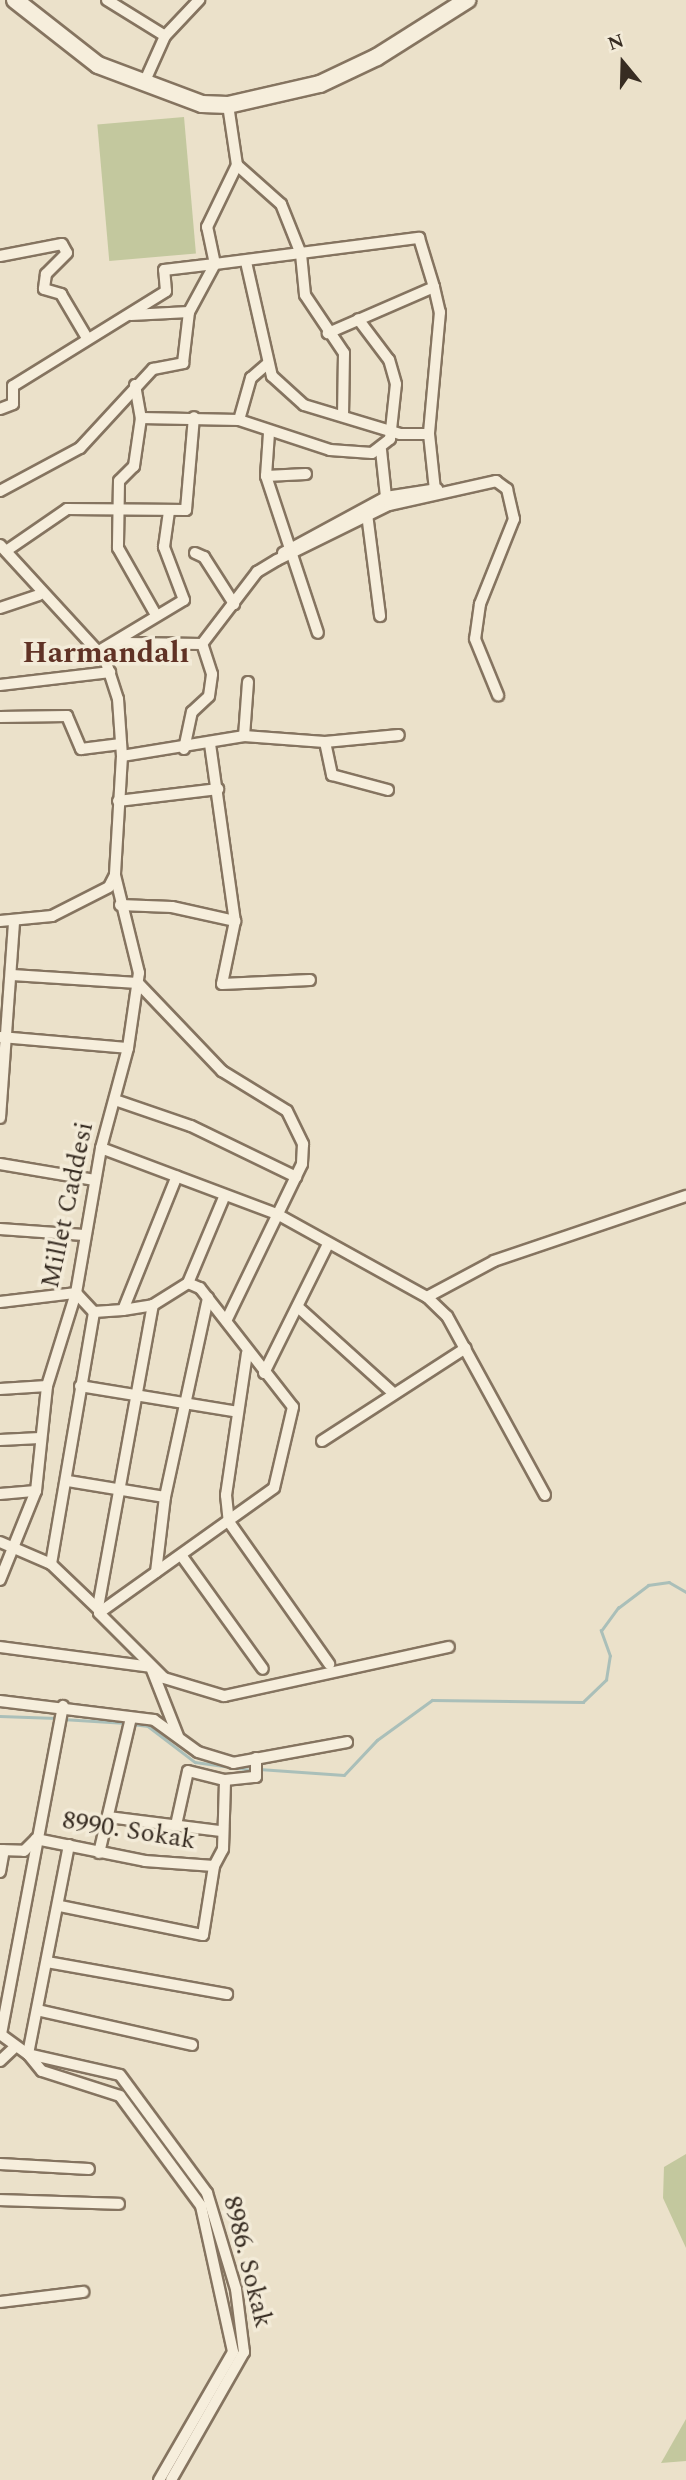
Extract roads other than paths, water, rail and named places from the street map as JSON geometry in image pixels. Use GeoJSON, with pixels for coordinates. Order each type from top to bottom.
{"type":"FeatureCollection","features":[{"type":"Feature","properties":{"kind":"street"},"geometry":{"type":"LineString","coordinates":[[15,0],[98,65],[202,104],[228,105],[320,84],[377,57],[467,0]]}},
{"type":"Feature","properties":{"kind":"street"},"geometry":{"type":"LineString","coordinates":[[107,0],[165,36]]}},
{"type":"Feature","properties":{"kind":"street"},"geometry":{"type":"LineString","coordinates":[[144,83],[165,36],[199,0]]}},
{"type":"Feature","properties":{"kind":"street"},"geometry":{"type":"LineString","coordinates":[[0,491],[80,448],[135,385],[153,369],[183,363],[189,312],[215,264],[207,226],[237,165],[228,105]]}},
{"type":"Feature","properties":{"kind":"street"},"geometry":{"type":"LineString","coordinates":[[237,165],[281,204],[301,254],[305,295],[328,333],[344,353],[343,415]]}},
{"type":"Feature","properties":{"kind":"street"},"geometry":{"type":"LineString","coordinates":[[174,312],[166,291],[164,271],[419,238],[440,312],[429,434],[439,489]]}},
{"type":"Feature","properties":{"kind":"street"},"geometry":{"type":"LineString","coordinates":[[0,256],[48,242],[66,248],[46,274],[44,289],[61,294],[87,338]]}},
{"type":"Feature","properties":{"kind":"street"},"geometry":{"type":"LineString","coordinates":[[246,261],[268,363],[304,405],[393,432],[429,434]]}},
{"type":"Feature","properties":{"kind":"street"},"geometry":{"type":"LineString","coordinates":[[328,333],[434,287]]}},
{"type":"Feature","properties":{"kind":"street"},"geometry":{"type":"LineString","coordinates":[[0,409],[13,404],[13,386],[166,291]]}},
{"type":"Feature","properties":{"kind":"street"},"geometry":{"type":"LineString","coordinates":[[128,315],[189,312]]}},
{"type":"Feature","properties":{"kind":"street"},"geometry":{"type":"LineString","coordinates":[[358,319],[389,360],[396,384],[393,432],[381,450],[386,497]]}},
{"type":"Feature","properties":{"kind":"street"},"geometry":{"type":"LineString","coordinates":[[239,420],[251,378],[268,363]]}},
{"type":"Feature","properties":{"kind":"street"},"geometry":{"type":"LineString","coordinates":[[135,385],[141,418],[134,466],[119,481],[118,548],[125,570],[136,572],[156,615]]}},
{"type":"Feature","properties":{"kind":"street"},"geometry":{"type":"LineString","coordinates":[[141,418],[194,417],[239,420],[269,426],[266,476],[288,553],[318,633]]}},
{"type":"Feature","properties":{"kind":"street"},"geometry":{"type":"LineString","coordinates":[[102,655],[39,594],[3,548],[66,509],[120,512],[186,510],[194,417]]}},
{"type":"Feature","properties":{"kind":"street"},"geometry":{"type":"LineString","coordinates":[[269,433],[330,450],[381,450]]}},
{"type":"Feature","properties":{"kind":"street"},"geometry":{"type":"LineString","coordinates":[[266,476],[306,474]]}},
{"type":"Feature","properties":{"kind":"street"},"geometry":{"type":"LineString","coordinates":[[202,644],[257,572],[386,497],[496,481],[514,505],[480,604],[475,639],[498,695]]}},
{"type":"Feature","properties":{"kind":"street"},"geometry":{"type":"LineString","coordinates":[[288,553],[367,514],[439,489]]}},
{"type":"Feature","properties":{"kind":"street"},"geometry":{"type":"LineString","coordinates":[[102,655],[156,615],[184,600],[164,547],[169,510]]}},
{"type":"Feature","properties":{"kind":"street"},"geometry":{"type":"LineString","coordinates":[[367,514],[380,616]]}},
{"type":"Feature","properties":{"kind":"street"},"geometry":{"type":"LineString","coordinates":[[195,553],[204,557],[234,604]]}},
{"type":"Feature","properties":{"kind":"street"},"geometry":{"type":"LineString","coordinates":[[0,608],[39,594]]}},
{"type":"Feature","properties":{"kind":"street"},"geometry":{"type":"LineString","coordinates":[[102,655],[127,643],[202,644]]}},
{"type":"Feature","properties":{"kind":"street"},"geometry":{"type":"LineString","coordinates":[[184,749],[192,712],[209,696],[212,674],[202,644]]}},
{"type":"Feature","properties":{"kind":"street","name":"Millet Caddesi"},"geometry":{"type":"LineString","coordinates":[[0,1580],[18,1545],[36,1491],[47,1386],[76,1293],[101,1148],[128,1048],[138,983],[115,875],[121,750],[110,672],[102,655]]}},
{"type":"Feature","properties":{"kind":"street"},"geometry":{"type":"LineString","coordinates":[[0,685],[110,672]]}},
{"type":"Feature","properties":{"kind":"street"},"geometry":{"type":"LineString","coordinates":[[244,736],[248,682]]}},
{"type":"Feature","properties":{"kind":"street"},"geometry":{"type":"LineString","coordinates":[[0,717],[67,716],[81,749],[184,749],[244,736],[325,742],[398,735]]}},
{"type":"Feature","properties":{"kind":"street"},"geometry":{"type":"LineString","coordinates":[[325,742],[332,775],[388,790]]}},
{"type":"Feature","properties":{"kind":"street"},"geometry":{"type":"LineString","coordinates":[[210,744],[234,921],[222,984],[310,980]]}},
{"type":"Feature","properties":{"kind":"street"},"geometry":{"type":"LineString","coordinates":[[118,801],[218,789]]}},
{"type":"Feature","properties":{"kind":"street"},"geometry":{"type":"LineString","coordinates":[[0,921],[14,922],[83,904],[115,875]]}},
{"type":"Feature","properties":{"kind":"street"},"geometry":{"type":"LineString","coordinates":[[120,905],[172,907],[234,921]]}},
{"type":"Feature","properties":{"kind":"street"},"geometry":{"type":"LineString","coordinates":[[0,1118],[2,1037],[12,975],[14,922]]}},
{"type":"Feature","properties":{"kind":"street"},"geometry":{"type":"LineString","coordinates":[[12,975],[138,983],[222,1072],[286,1111],[303,1144],[296,1177],[226,1321]]}},
{"type":"Feature","properties":{"kind":"street"},"geometry":{"type":"LineString","coordinates":[[2,1037],[128,1048]]}},
{"type":"Feature","properties":{"kind":"street"},"geometry":{"type":"LineString","coordinates":[[115,1100],[191,1126],[296,1177]]}},
{"type":"Feature","properties":{"kind":"street"},"geometry":{"type":"LineString","coordinates":[[101,1148],[277,1214],[427,1297],[466,1348],[545,1494]]}},
{"type":"Feature","properties":{"kind":"street"},"geometry":{"type":"LineString","coordinates":[[0,1164],[95,1180]]}},
{"type":"Feature","properties":{"kind":"street"},"geometry":{"type":"LineString","coordinates":[[123,1310],[177,1176]]}},
{"type":"Feature","properties":{"kind":"street"},"geometry":{"type":"LineString","coordinates":[[94,1312],[153,1306],[188,1283],[225,1195]]}},
{"type":"Feature","properties":{"kind":"street"},"geometry":{"type":"LineString","coordinates":[[427,1297],[494,1261],[686,1196]]}},
{"type":"Feature","properties":{"kind":"street"},"geometry":{"type":"LineString","coordinates":[[0,1229],[84,1235]]}},
{"type":"Feature","properties":{"kind":"street"},"geometry":{"type":"LineString","coordinates":[[264,1373],[299,1308],[328,1244]]}},
{"type":"Feature","properties":{"kind":"street"},"geometry":{"type":"LineString","coordinates":[[99,1610],[229,1522],[274,1488],[293,1407],[247,1353],[208,1298],[188,1283]]}},
{"type":"Feature","properties":{"kind":"street"},"geometry":{"type":"LineString","coordinates":[[0,1302],[76,1293],[94,1312]]}},
{"type":"Feature","properties":{"kind":"street"},"geometry":{"type":"LineString","coordinates":[[156,1572],[165,1497],[208,1298]]}},
{"type":"Feature","properties":{"kind":"street"},"geometry":{"type":"LineString","coordinates":[[99,1610],[141,1396],[153,1306]]}},
{"type":"Feature","properties":{"kind":"street"},"geometry":{"type":"LineString","coordinates":[[299,1308],[392,1392]]}},
{"type":"Feature","properties":{"kind":"street"},"geometry":{"type":"LineString","coordinates":[[51,1564],[68,1481],[80,1386],[94,1312]]}},
{"type":"Feature","properties":{"kind":"street"},"geometry":{"type":"LineString","coordinates":[[322,1441],[392,1392],[466,1348]]}},
{"type":"Feature","properties":{"kind":"street"},"geometry":{"type":"LineString","coordinates":[[247,1353],[238,1412],[229,1522],[329,1664]]}},
{"type":"Feature","properties":{"kind":"street"},"geometry":{"type":"LineString","coordinates":[[0,1389],[47,1386]]}},
{"type":"Feature","properties":{"kind":"street"},"geometry":{"type":"LineString","coordinates":[[80,1386],[238,1412]]}},
{"type":"Feature","properties":{"kind":"street"},"geometry":{"type":"LineString","coordinates":[[0,1440],[40,1438]]}},
{"type":"Feature","properties":{"kind":"street"},"geometry":{"type":"LineString","coordinates":[[68,1481],[165,1497]]}},
{"type":"Feature","properties":{"kind":"street"},"geometry":{"type":"LineString","coordinates":[[0,1494],[36,1491]]}},
{"type":"Feature","properties":{"kind":"street"},"geometry":{"type":"LineString","coordinates":[[0,1542],[18,1545],[51,1564],[99,1610],[151,1667],[184,1688],[224,1696],[449,1647]]}},
{"type":"Feature","properties":{"kind":"street"},"geometry":{"type":"LineString","coordinates":[[181,1555],[263,1669]]}},
{"type":"Feature","properties":{"kind":"street"},"geometry":{"type":"LineString","coordinates":[[0,1647],[151,1667]]}},
{"type":"Feature","properties":{"kind":"street"},"geometry":{"type":"LineString","coordinates":[[151,1667],[178,1736]]}},
{"type":"Feature","properties":{"kind":"street"},"geometry":{"type":"LineString","coordinates":[[0,1701],[63,1706],[130,1722],[154,1720],[198,1752],[233,1763],[256,1761],[347,1742]]}},
{"type":"Feature","properties":{"kind":"street"},"geometry":{"type":"LineString","coordinates":[[0,2034],[63,1706]]}},
{"type":"Feature","properties":{"kind":"street"},"geometry":{"type":"LineString","coordinates":[[99,1853],[130,1722]]}},
{"type":"Feature","properties":{"kind":"street"},"geometry":{"type":"LineString","coordinates":[[176,1825],[188,1771],[225,1780],[256,1776],[256,1761]]}},
{"type":"Feature","properties":{"kind":"street"},"geometry":{"type":"LineString","coordinates":[[60,1906],[203,1935],[214,1866],[223,1849],[225,1780]]}},
{"type":"Feature","properties":{"kind":"street"},"geometry":{"type":"LineString","coordinates":[[108,1818],[222,1830]]}},
{"type":"Feature","properties":{"kind":"street","name":"8990. Sokak"},"geometry":{"type":"LineString","coordinates":[[2,1850],[24,1851],[36,1839],[69,1844],[99,1853],[214,1866]]}},
{"type":"Feature","properties":{"kind":"street"},"geometry":{"type":"LineString","coordinates":[[28,2054],[60,1906],[69,1844]]}},
{"type":"Feature","properties":{"kind":"street"},"geometry":{"type":"LineString","coordinates":[[0,1872],[2,1850]]}},
{"type":"Feature","properties":{"kind":"street"},"geometry":{"type":"LineString","coordinates":[[47,1962],[227,1994]]}},
{"type":"Feature","properties":{"kind":"street"},"geometry":{"type":"LineString","coordinates":[[37,2010],[192,2045]]}},
{"type":"Feature","properties":{"kind":"street","name":"8986. Sokak"},"geometry":{"type":"LineString","coordinates":[[0,2034],[28,2054],[120,2075],[154,2106],[207,2193],[236,2289],[244,2352],[171,2480]]}},
{"type":"Feature","properties":{"kind":"street"},"geometry":{"type":"LineString","coordinates":[[0,2061],[15,2046]]}},
{"type":"Feature","properties":{"kind":"street","name":"8986. Sokak"},"geometry":{"type":"LineString","coordinates":[[28,2054],[42,2071],[120,2096],[201,2206],[233,2352],[159,2480]]}},
{"type":"Feature","properties":{"kind":"street"},"geometry":{"type":"LineString","coordinates":[[0,2164],[89,2169]]}},
{"type":"Feature","properties":{"kind":"street"},"geometry":{"type":"LineString","coordinates":[[0,2200],[119,2204]]}},
{"type":"Feature","properties":{"kind":"street"},"geometry":{"type":"LineString","coordinates":[[0,2302],[83,2292]]}},
{"type":"Feature","properties":{"kind":"waterway"},"geometry":{"type":"LineString","coordinates":[[259,1769],[344,1775],[377,1740],[432,1700],[583,1702],[606,1680],[610,1656],[601,1631],[618,1608],[648,1585],[669,1582],[686,1592]]}},
{"type":"Feature","properties":{"kind":"waterway"},"geometry":{"type":"LineString","coordinates":[[0,1716],[56,1718]]}},
{"type":"Feature","properties":{"kind":"waterway"},"geometry":{"type":"LineString","coordinates":[[62,1719],[126,1723]]}},
{"type":"Feature","properties":{"kind":"waterway"},"geometry":{"type":"LineString","coordinates":[[132,1724],[148,1726],[195,1762],[252,1770]]}},
{"type":"Feature","properties":{"kind":"district","name":"Harmandalı"},"geometry":{"type":"Point","coordinates":[106,653]}}]}
